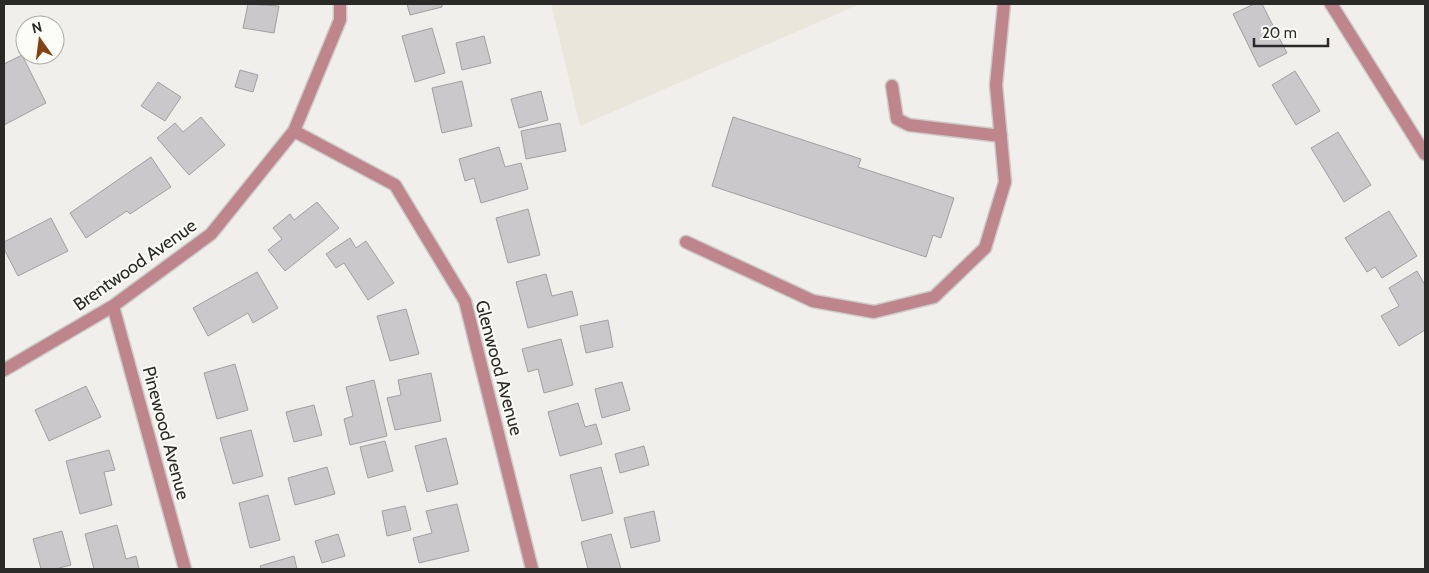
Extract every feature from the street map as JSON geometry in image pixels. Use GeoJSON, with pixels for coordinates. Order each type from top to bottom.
{"type":"FeatureCollection","features":[{"type":"Feature","properties":{"kind":"street","name":"Brentwood Avenue"},"geometry":{"type":"LineString","coordinates":[[4,370],[113,306],[211,234],[294,131],[340,20],[340,4]]}},
{"type":"Feature","properties":{"kind":"street"},"geometry":{"type":"LineString","coordinates":[[1331,4],[1425,154]]}},
{"type":"Feature","properties":{"kind":"street"},"geometry":{"type":"LineString","coordinates":[[686,242],[813,301],[874,312],[934,297],[985,248],[1005,182],[996,85],[1003,7]]}},
{"type":"Feature","properties":{"kind":"street"},"geometry":{"type":"LineString","coordinates":[[892,86],[897,119],[908,125],[1001,136]]}},
{"type":"Feature","properties":{"kind":"street","name":"Glenwood Avenue"},"geometry":{"type":"LineString","coordinates":[[294,131],[395,185],[465,301],[532,569]]}},
{"type":"Feature","properties":{"kind":"street","name":"Pinewood Avenue"},"geometry":{"type":"LineString","coordinates":[[113,306],[185,569]]}},
{"type":"Feature","properties":{"kind":"shaded area"},"geometry":{"type":"Polygon","coordinates":[[[551,4],[860,4],[580,126],[551,4]]]}},
{"type":"Feature","properties":{"kind":"building"},"geometry":{"type":"Polygon","coordinates":[[[248,4],[279,6],[274,33],[243,28],[248,4]]]}},
{"type":"Feature","properties":{"kind":"building"},"geometry":{"type":"Polygon","coordinates":[[[407,4],[442,4],[442,7],[410,15],[407,4]]]}},
{"type":"Feature","properties":{"kind":"building"},"geometry":{"type":"Polygon","coordinates":[[[1254,4],[1262,4],[1287,53],[1259,67],[1233,14],[1254,4]]]}},
{"type":"Feature","properties":{"kind":"building"},"geometry":{"type":"Polygon","coordinates":[[[432,28],[445,73],[415,82],[402,36],[432,28]]]}},
{"type":"Feature","properties":{"kind":"building"},"geometry":{"type":"Polygon","coordinates":[[[484,36],[491,63],[462,70],[456,43],[484,36]]]}},
{"type":"Feature","properties":{"kind":"building"},"geometry":{"type":"Polygon","coordinates":[[[15,58],[15,65],[27,65],[46,103],[4,125],[4,64],[15,58]]]}},
{"type":"Feature","properties":{"kind":"building"},"geometry":{"type":"Polygon","coordinates":[[[240,70],[258,75],[253,92],[235,87],[240,70]]]}},
{"type":"Feature","properties":{"kind":"building"},"geometry":{"type":"Polygon","coordinates":[[[1295,71],[1320,111],[1296,125],[1272,85],[1295,71]]]}},
{"type":"Feature","properties":{"kind":"building"},"geometry":{"type":"Polygon","coordinates":[[[462,81],[472,126],[442,133],[432,88],[462,81]]]}},
{"type":"Feature","properties":{"kind":"building"},"geometry":{"type":"Polygon","coordinates":[[[158,82],[181,97],[165,121],[141,106],[158,82]]]}},
{"type":"Feature","properties":{"kind":"building"},"geometry":{"type":"Polygon","coordinates":[[[541,91],[548,120],[519,128],[511,99],[541,91]]]}},
{"type":"Feature","properties":{"kind":"building"},"geometry":{"type":"Polygon","coordinates":[[[201,117],[225,145],[189,175],[157,138],[175,123],[183,132],[201,117]]]}},
{"type":"Feature","properties":{"kind":"building"},"geometry":{"type":"Polygon","coordinates":[[[733,117],[861,159],[858,167],[954,198],[941,238],[933,235],[926,257],[712,186],[733,117]]]}},
{"type":"Feature","properties":{"kind":"building"},"geometry":{"type":"Polygon","coordinates":[[[560,123],[566,151],[526,159],[521,131],[560,123]]]}},
{"type":"Feature","properties":{"kind":"building"},"geometry":{"type":"Polygon","coordinates":[[[1338,132],[1371,185],[1344,202],[1311,148],[1338,132]]]}},
{"type":"Feature","properties":{"kind":"building"},"geometry":{"type":"Polygon","coordinates":[[[499,147],[505,167],[521,163],[528,189],[481,203],[474,178],[465,181],[459,159],[499,147]]]}},
{"type":"Feature","properties":{"kind":"building"},"geometry":{"type":"Polygon","coordinates":[[[151,157],[171,187],[130,214],[127,211],[86,238],[70,213],[151,157]]]}},
{"type":"Feature","properties":{"kind":"building"},"geometry":{"type":"Polygon","coordinates":[[[317,202],[339,228],[285,271],[268,250],[282,239],[273,228],[290,214],[294,220],[317,202]]]}},
{"type":"Feature","properties":{"kind":"building"},"geometry":{"type":"Polygon","coordinates":[[[528,209],[540,255],[508,263],[496,218],[528,209]]]}},
{"type":"Feature","properties":{"kind":"building"},"geometry":{"type":"Polygon","coordinates":[[[1389,211],[1417,256],[1382,278],[1375,267],[1367,272],[1345,238],[1389,211]]]}},
{"type":"Feature","properties":{"kind":"building"},"geometry":{"type":"Polygon","coordinates":[[[51,218],[68,251],[18,276],[4,249],[4,242],[51,218]]]}},
{"type":"Feature","properties":{"kind":"building"},"geometry":{"type":"Polygon","coordinates":[[[350,238],[356,248],[366,241],[394,283],[368,300],[344,263],[336,268],[326,254],[350,238]]]}},
{"type":"Feature","properties":{"kind":"building"},"geometry":{"type":"Polygon","coordinates":[[[1417,271],[1425,285],[1425,330],[1399,346],[1381,316],[1399,306],[1389,288],[1417,271]]]}},
{"type":"Feature","properties":{"kind":"building"},"geometry":{"type":"Polygon","coordinates":[[[257,272],[278,308],[253,323],[248,313],[208,336],[193,308],[257,272]]]}},
{"type":"Feature","properties":{"kind":"building"},"geometry":{"type":"Polygon","coordinates":[[[546,274],[552,296],[572,291],[578,315],[528,328],[516,282],[546,274]]]}},
{"type":"Feature","properties":{"kind":"building"},"geometry":{"type":"Polygon","coordinates":[[[406,309],[419,354],[390,361],[377,316],[406,309]]]}},
{"type":"Feature","properties":{"kind":"building"},"geometry":{"type":"Polygon","coordinates":[[[608,320],[613,347],[586,353],[580,326],[608,320]]]}},
{"type":"Feature","properties":{"kind":"building"},"geometry":{"type":"Polygon","coordinates":[[[561,339],[573,385],[544,393],[538,369],[528,372],[522,349],[561,339]]]}},
{"type":"Feature","properties":{"kind":"building"},"geometry":{"type":"Polygon","coordinates":[[[235,364],[248,410],[217,419],[204,373],[235,364]]]}},
{"type":"Feature","properties":{"kind":"building"},"geometry":{"type":"Polygon","coordinates":[[[431,373],[441,421],[395,430],[387,398],[401,395],[398,380],[431,373]]]}},
{"type":"Feature","properties":{"kind":"building"},"geometry":{"type":"Polygon","coordinates":[[[374,380],[387,436],[350,445],[344,419],[353,416],[346,387],[374,380]]]}},
{"type":"Feature","properties":{"kind":"building"},"geometry":{"type":"Polygon","coordinates":[[[622,382],[630,410],[602,418],[595,389],[622,382]]]}},
{"type":"Feature","properties":{"kind":"building"},"geometry":{"type":"Polygon","coordinates":[[[86,386],[101,417],[49,441],[35,410],[86,386]]]}},
{"type":"Feature","properties":{"kind":"building"},"geometry":{"type":"Polygon","coordinates":[[[578,403],[585,427],[596,424],[602,444],[560,456],[548,412],[578,403]]]}},
{"type":"Feature","properties":{"kind":"building"},"geometry":{"type":"Polygon","coordinates":[[[314,405],[322,435],[294,442],[286,412],[314,405]]]}},
{"type":"Feature","properties":{"kind":"building"},"geometry":{"type":"Polygon","coordinates":[[[251,430],[263,476],[233,484],[220,438],[251,430]]]}},
{"type":"Feature","properties":{"kind":"building"},"geometry":{"type":"Polygon","coordinates":[[[446,438],[458,484],[427,492],[415,446],[446,438]]]}},
{"type":"Feature","properties":{"kind":"building"},"geometry":{"type":"Polygon","coordinates":[[[385,441],[393,471],[368,478],[360,447],[385,441]]]}},
{"type":"Feature","properties":{"kind":"building"},"geometry":{"type":"Polygon","coordinates":[[[644,446],[649,465],[620,473],[615,454],[644,446]]]}},
{"type":"Feature","properties":{"kind":"building"},"geometry":{"type":"Polygon","coordinates":[[[109,450],[115,470],[104,472],[112,505],[80,514],[66,461],[109,450]]]}},
{"type":"Feature","properties":{"kind":"building"},"geometry":{"type":"Polygon","coordinates":[[[327,467],[335,494],[295,505],[288,478],[327,467]]]}},
{"type":"Feature","properties":{"kind":"building"},"geometry":{"type":"Polygon","coordinates":[[[601,467],[613,513],[582,521],[570,475],[601,467]]]}},
{"type":"Feature","properties":{"kind":"building"},"geometry":{"type":"Polygon","coordinates":[[[268,495],[280,540],[250,548],[239,503],[268,495]]]}},
{"type":"Feature","properties":{"kind":"building"},"geometry":{"type":"Polygon","coordinates":[[[457,504],[469,551],[419,563],[413,538],[432,533],[426,511],[457,504]]]}},
{"type":"Feature","properties":{"kind":"building"},"geometry":{"type":"Polygon","coordinates":[[[405,506],[411,530],[387,536],[382,511],[405,506]]]}},
{"type":"Feature","properties":{"kind":"building"},"geometry":{"type":"Polygon","coordinates":[[[654,511],[660,541],[631,548],[624,518],[654,511]]]}},
{"type":"Feature","properties":{"kind":"building"},"geometry":{"type":"Polygon","coordinates":[[[117,525],[126,559],[136,556],[139,569],[94,569],[85,534],[117,525]]]}},
{"type":"Feature","properties":{"kind":"building"},"geometry":{"type":"Polygon","coordinates":[[[62,531],[71,565],[55,569],[41,569],[33,539],[62,531]]]}},
{"type":"Feature","properties":{"kind":"building"},"geometry":{"type":"Polygon","coordinates":[[[338,534],[345,556],[322,563],[315,541],[338,534]]]}},
{"type":"Feature","properties":{"kind":"building"},"geometry":{"type":"Polygon","coordinates":[[[611,534],[621,569],[588,569],[581,542],[611,534]]]}},
{"type":"Feature","properties":{"kind":"building"},"geometry":{"type":"Polygon","coordinates":[[[294,556],[297,569],[261,569],[260,566],[294,556]]]}}]}
